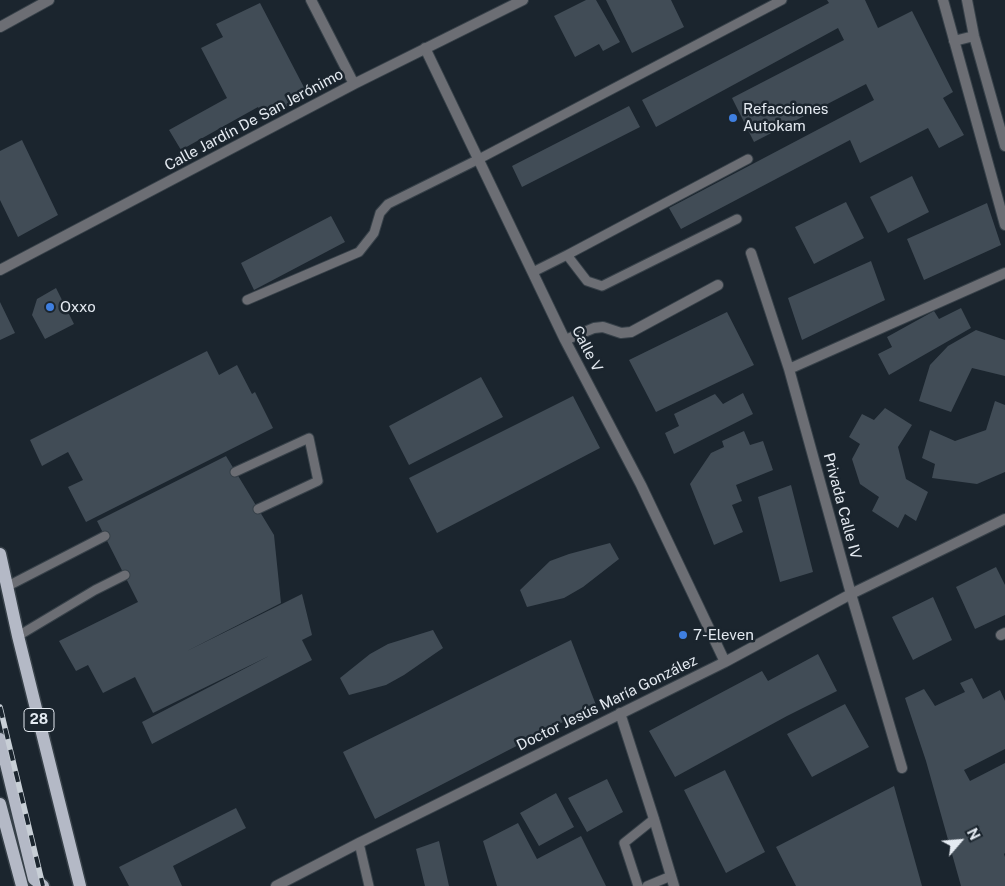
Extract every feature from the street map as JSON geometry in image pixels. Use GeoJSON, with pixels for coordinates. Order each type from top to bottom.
{"type":"FeatureCollection","features":[{"type":"Feature","properties":{"kind":"main road","name":"28"},"geometry":{"type":"LineString","coordinates":[[0,554],[18,636],[80,886]]}},
{"type":"Feature","properties":{"kind":"main road"},"geometry":{"type":"LineString","coordinates":[[0,739],[34,879],[43,886]]}},
{"type":"Feature","properties":{"kind":"main road"},"geometry":{"type":"LineString","coordinates":[[0,804],[4,836],[22,886]]}},
{"type":"Feature","properties":{"kind":"street"},"geometry":{"type":"LineString","coordinates":[[0,27],[49,0]]}},
{"type":"Feature","properties":{"kind":"street"},"geometry":{"type":"LineString","coordinates":[[311,0],[354,84]]}},
{"type":"Feature","properties":{"kind":"street","name":"Calle Jardín De San Jerónimo"},"geometry":{"type":"LineString","coordinates":[[0,270],[354,84],[523,0]]}},
{"type":"Feature","properties":{"kind":"street"},"geometry":{"type":"LineString","coordinates":[[943,0],[1003,208],[1005,225]]}},
{"type":"Feature","properties":{"kind":"street"},"geometry":{"type":"LineString","coordinates":[[967,0],[974,36],[1005,146]]}},
{"type":"Feature","properties":{"kind":"street"},"geometry":{"type":"LineString","coordinates":[[954,41],[974,36]]}},
{"type":"Feature","properties":{"kind":"street","name":"Calle V"},"geometry":{"type":"LineString","coordinates":[[425,48],[565,340],[641,485],[725,662]]}},
{"type":"Feature","properties":{"kind":"street","name":"Privada Calle IV"},"geometry":{"type":"LineString","coordinates":[[751,253],[790,369],[851,594],[902,768]]}},
{"type":"Feature","properties":{"kind":"street"},"geometry":{"type":"LineString","coordinates":[[790,369],[1005,273]]}},
{"type":"Feature","properties":{"kind":"street"},"geometry":{"type":"LineString","coordinates":[[565,340],[594,328],[603,327],[621,333],[630,332],[718,286]]}},
{"type":"Feature","properties":{"kind":"street","name":"Doctor Jesús María González"},"geometry":{"type":"LineString","coordinates":[[276,886],[725,662],[851,594],[1005,519]]}},
{"type":"Feature","properties":{"kind":"street"},"geometry":{"type":"LineString","coordinates":[[620,713],[673,881]]}},
{"type":"Feature","properties":{"kind":"lane"},"geometry":{"type":"LineString","coordinates":[[247,300],[358,252],[374,233],[380,214],[388,204],[782,0]]}},
{"type":"Feature","properties":{"kind":"lane"},"geometry":{"type":"LineString","coordinates":[[533,272],[567,256],[748,159]]}},
{"type":"Feature","properties":{"kind":"lane"},"geometry":{"type":"LineString","coordinates":[[567,256],[587,281],[602,286],[737,218]]}},
{"type":"Feature","properties":{"kind":"lane"},"geometry":{"type":"LineString","coordinates":[[236,472],[309,438],[318,481],[258,509]]}},
{"type":"Feature","properties":{"kind":"lane"},"geometry":{"type":"LineString","coordinates":[[8,586],[105,536]]}},
{"type":"Feature","properties":{"kind":"lane"},"geometry":{"type":"LineString","coordinates":[[18,636],[95,590],[125,575]]}},
{"type":"Feature","properties":{"kind":"lane"},"geometry":{"type":"LineString","coordinates":[[638,886],[624,843],[654,819]]}},
{"type":"Feature","properties":{"kind":"lane"},"geometry":{"type":"LineString","coordinates":[[359,843],[369,886]]}},
{"type":"Feature","properties":{"kind":"lane"},"geometry":{"type":"LineString","coordinates":[[647,886],[673,881]]}},
{"type":"Feature","properties":{"kind":"building"},"geometry":{"type":"Polygon","coordinates":[[[586,0],[596,0],[620,42],[603,51],[599,44],[575,57],[554,16],[586,0]]]}},
{"type":"Feature","properties":{"kind":"building"},"geometry":{"type":"Polygon","coordinates":[[[606,0],[671,0],[684,27],[632,53],[606,0]]]}},
{"type":"Feature","properties":{"kind":"building"},"geometry":{"type":"Polygon","coordinates":[[[827,0],[865,0],[878,28],[912,11],[953,92],[943,98],[964,135],[939,148],[928,128],[860,163],[850,140],[681,229],[669,208],[874,100],[866,84],[754,142],[732,98],[844,40],[838,28],[656,127],[642,100],[829,3],[827,0]]]}},
{"type":"Feature","properties":{"kind":"building"},"geometry":{"type":"Polygon","coordinates":[[[260,3],[308,95],[265,118],[258,107],[181,150],[169,130],[227,98],[201,48],[223,37],[216,24],[260,3]]]}},
{"type":"Feature","properties":{"kind":"building"},"geometry":{"type":"Polygon","coordinates":[[[629,106],[640,127],[522,187],[512,166],[629,106]]]}},
{"type":"Feature","properties":{"kind":"building"},"geometry":{"type":"Polygon","coordinates":[[[22,140],[58,215],[18,237],[0,200],[0,151],[22,140]]]}},
{"type":"Feature","properties":{"kind":"building"},"geometry":{"type":"Polygon","coordinates":[[[912,176],[929,212],[888,233],[870,197],[912,176]]]}},
{"type":"Feature","properties":{"kind":"building"},"geometry":{"type":"Polygon","coordinates":[[[846,202],[864,238],[814,264],[795,227],[846,202]]]}},
{"type":"Feature","properties":{"kind":"building"},"geometry":{"type":"Polygon","coordinates":[[[987,203],[1001,245],[924,280],[907,239],[987,203]]]}},
{"type":"Feature","properties":{"kind":"building"},"geometry":{"type":"Polygon","coordinates":[[[331,216],[345,242],[254,290],[241,263],[331,216]]]}},
{"type":"Feature","properties":{"kind":"building"},"geometry":{"type":"Polygon","coordinates":[[[871,261],[885,300],[802,340],[788,298],[871,261]]]}},
{"type":"Feature","properties":{"kind":"building","name":"Oxxo"},"geometry":{"type":"Polygon","coordinates":[[[56,288],[74,324],[45,339],[32,315],[37,299],[56,288]]]}},
{"type":"Feature","properties":{"kind":"building"},"geometry":{"type":"Polygon","coordinates":[[[0,302],[15,333],[0,340],[0,302]]]}},
{"type":"Feature","properties":{"kind":"building"},"geometry":{"type":"Polygon","coordinates":[[[961,308],[971,328],[889,375],[878,354],[892,347],[887,337],[934,311],[939,319],[961,308]]]}},
{"type":"Feature","properties":{"kind":"building"},"geometry":{"type":"Polygon","coordinates":[[[727,312],[754,365],[656,412],[629,360],[727,312]]]}},
{"type":"Feature","properties":{"kind":"building"},"geometry":{"type":"Polygon","coordinates":[[[976,330],[1005,340],[1005,376],[972,368],[951,412],[919,401],[930,365],[948,346],[976,330]]]}},
{"type":"Feature","properties":{"kind":"building"},"geometry":{"type":"Polygon","coordinates":[[[207,351],[219,375],[237,365],[252,394],[255,392],[273,428],[86,522],[68,487],[83,480],[68,452],[42,466],[30,440],[207,351]]]}},
{"type":"Feature","properties":{"kind":"building"},"geometry":{"type":"Polygon","coordinates":[[[481,377],[503,417],[409,465],[389,426],[481,377]]]}},
{"type":"Feature","properties":{"kind":"building"},"geometry":{"type":"Polygon","coordinates":[[[743,393],[753,414],[674,454],[665,433],[679,426],[674,414],[715,394],[723,404],[743,393]]]}},
{"type":"Feature","properties":{"kind":"building"},"geometry":{"type":"Polygon","coordinates":[[[573,396],[600,448],[437,533],[409,478],[573,396]]]}},
{"type":"Feature","properties":{"kind":"building"},"geometry":{"type":"Polygon","coordinates":[[[995,401],[1005,405],[1005,472],[977,484],[932,478],[935,464],[922,458],[930,430],[955,441],[986,430],[995,401]]]}},
{"type":"Feature","properties":{"kind":"building"},"geometry":{"type":"Polygon","coordinates":[[[885,408],[912,425],[898,447],[906,479],[928,492],[916,521],[905,514],[898,528],[872,511],[879,497],[860,484],[852,459],[860,444],[849,437],[862,414],[874,420],[885,408]]]}},
{"type":"Feature","properties":{"kind":"building"},"geometry":{"type":"Polygon","coordinates":[[[744,431],[750,445],[763,441],[773,470],[736,485],[742,501],[732,505],[743,532],[714,545],[690,484],[711,453],[724,447],[722,441],[744,431]]]}},
{"type":"Feature","properties":{"kind":"building"},"geometry":{"type":"Polygon","coordinates":[[[226,456],[274,535],[281,603],[187,651],[302,594],[312,635],[302,640],[312,660],[152,744],[142,722],[269,656],[153,713],[135,677],[103,693],[88,665],[76,671],[59,641],[138,602],[97,521],[226,456]]]}},
{"type":"Feature","properties":{"kind":"building"},"geometry":{"type":"Polygon","coordinates":[[[791,485],[813,572],[780,582],[758,497],[791,485]]]}},
{"type":"Feature","properties":{"kind":"building"},"geometry":{"type":"Polygon","coordinates":[[[610,543],[619,559],[583,587],[564,598],[527,607],[520,590],[550,561],[610,543]]]}},
{"type":"Feature","properties":{"kind":"building"},"geometry":{"type":"Polygon","coordinates":[[[996,567],[1005,585],[1005,615],[975,629],[956,587],[996,567]]]}},
{"type":"Feature","properties":{"kind":"building"},"geometry":{"type":"Polygon","coordinates":[[[933,597],[952,640],[913,660],[892,617],[933,597]]]}},
{"type":"Feature","properties":{"kind":"building"},"geometry":{"type":"Polygon","coordinates":[[[433,630],[443,648],[386,685],[349,695],[340,678],[370,654],[388,644],[433,630]]]}},
{"type":"Feature","properties":{"kind":"building"},"geometry":{"type":"Polygon","coordinates":[[[571,640],[596,705],[375,819],[343,752],[571,640]]]}},
{"type":"Feature","properties":{"kind":"building"},"geometry":{"type":"Polygon","coordinates":[[[818,654],[837,691],[675,777],[649,731],[762,671],[768,681],[818,654]]]}},
{"type":"Feature","properties":{"kind":"building"},"geometry":{"type":"Polygon","coordinates":[[[972,678],[983,699],[1000,690],[1005,701],[1005,749],[964,770],[970,781],[1005,763],[1005,886],[961,886],[926,761],[905,698],[924,689],[935,706],[965,692],[960,683],[972,678]]]}},
{"type":"Feature","properties":{"kind":"building"},"geometry":{"type":"Polygon","coordinates":[[[845,704],[869,747],[812,777],[787,734],[845,704]]]}},
{"type":"Feature","properties":{"kind":"building"},"geometry":{"type":"Polygon","coordinates":[[[725,770],[765,852],[726,873],[684,790],[725,770]]]}},
{"type":"Feature","properties":{"kind":"building"},"geometry":{"type":"Polygon","coordinates":[[[607,779],[623,812],[587,832],[568,798],[607,779]]]}},
{"type":"Feature","properties":{"kind":"building"},"geometry":{"type":"Polygon","coordinates":[[[894,786],[922,886],[796,886],[776,847],[894,786]]]}},
{"type":"Feature","properties":{"kind":"building"},"geometry":{"type":"Polygon","coordinates":[[[556,793],[574,827],[539,846],[520,813],[556,793]]]}},
{"type":"Feature","properties":{"kind":"building"},"geometry":{"type":"Polygon","coordinates":[[[236,808],[246,828],[173,866],[182,886],[129,886],[119,867],[236,808]]]}},
{"type":"Feature","properties":{"kind":"building"},"geometry":{"type":"Polygon","coordinates":[[[518,823],[537,859],[581,836],[606,886],[497,886],[483,841],[518,823]]]}},
{"type":"Feature","properties":{"kind":"building"},"geometry":{"type":"Polygon","coordinates":[[[439,841],[449,886],[425,886],[416,849],[439,841]]]}},
{"type":"Feature","properties":{"kind":"railway"},"geometry":{"type":"LineString","coordinates":[[0,707],[43,886]]}},
{"type":"Feature","properties":{"kind":"place","name":"Refacciones Autokam"},"geometry":{"type":"Point","coordinates":[733,118]}},
{"type":"Feature","properties":{"kind":"place","name":"Oxxo"},"geometry":{"type":"Point","coordinates":[50,307]}},
{"type":"Feature","properties":{"kind":"place","name":"7-Eleven"},"geometry":{"type":"Point","coordinates":[683,635]}}]}
